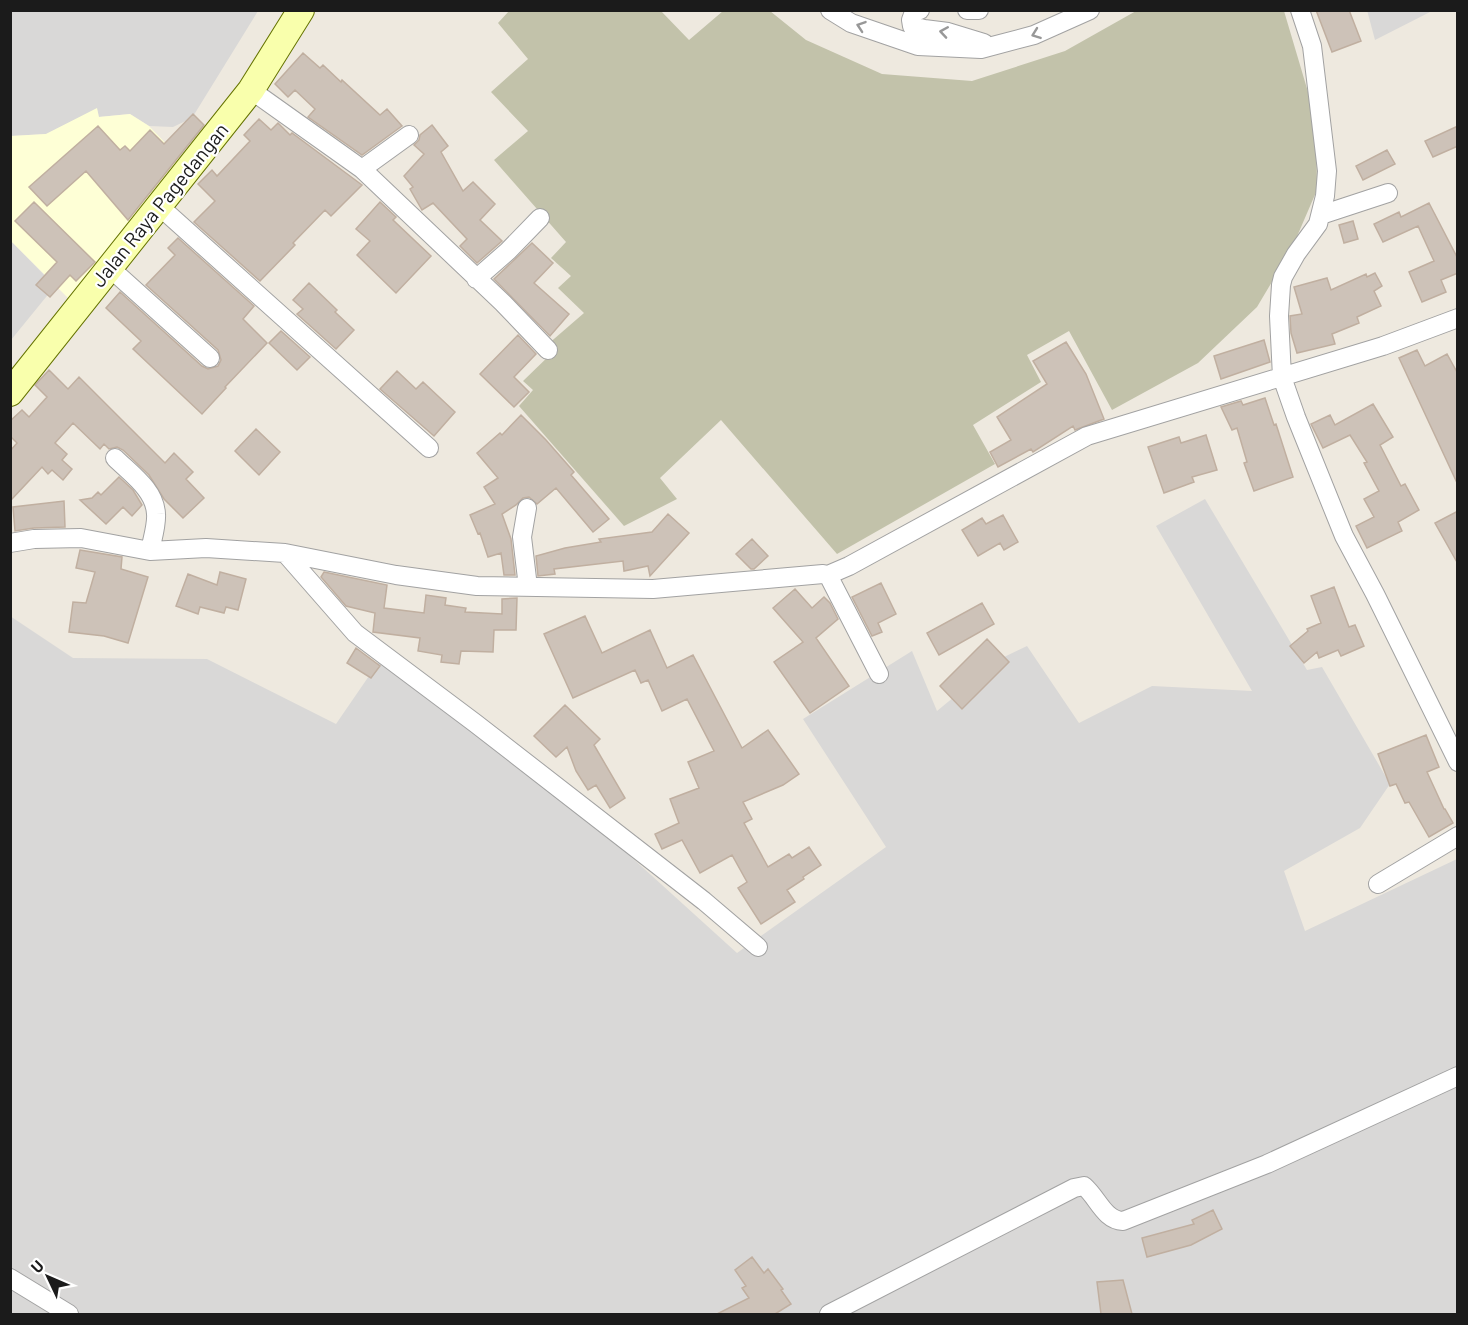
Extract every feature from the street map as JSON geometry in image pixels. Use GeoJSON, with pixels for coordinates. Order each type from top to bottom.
{"type":"FeatureCollection","features":[{"type":"Feature","properties":{"kind":"street","name":"Jalan Raya Pagedangan"},"geometry":{"type":"LineString","coordinates":[[10,393],[251,90],[301,10]]}},
{"type":"Feature","properties":{"kind":"street"},"geometry":{"type":"LineString","coordinates":[[830,10],[851,23],[918,46],[981,49],[1034,35],[1090,10]]}},
{"type":"Feature","properties":{"kind":"street"},"geometry":{"type":"LineString","coordinates":[[920,10],[914,12],[911,20],[912,26],[924,30],[948,32],[995,46]]}},
{"type":"Feature","properties":{"kind":"street"},"geometry":{"type":"LineString","coordinates":[[967,10],[980,10]]}},
{"type":"Feature","properties":{"kind":"street"},"geometry":{"type":"LineString","coordinates":[[1300,10],[1312,46],[1327,171],[1325,196],[1318,224],[1283,277],[1281,285],[1279,316],[1282,377],[1344,536],[1458,762]]}},
{"type":"Feature","properties":{"kind":"street"},"geometry":{"type":"LineString","coordinates":[[251,90],[362,169],[503,303],[548,350]]}},
{"type":"Feature","properties":{"kind":"street"},"geometry":{"type":"LineString","coordinates":[[362,169],[409,135]]}},
{"type":"Feature","properties":{"kind":"street"},"geometry":{"type":"LineString","coordinates":[[1321,215],[1388,193]]}},
{"type":"Feature","properties":{"kind":"street"},"geometry":{"type":"LineString","coordinates":[[158,205],[429,448]]}},
{"type":"Feature","properties":{"kind":"street"},"geometry":{"type":"LineString","coordinates":[[476,279],[508,251],[540,218]]}},
{"type":"Feature","properties":{"kind":"street"},"geometry":{"type":"LineString","coordinates":[[110,268],[210,358]]}},
{"type":"Feature","properties":{"kind":"street"},"geometry":{"type":"LineString","coordinates":[[10,543],[34,539],[81,538],[150,551],[206,548],[285,553],[396,575],[477,586],[653,589],[828,575],[849,566],[1075,441],[1383,346],[1458,318]]}},
{"type":"Feature","properties":{"kind":"street"},"geometry":{"type":"LineString","coordinates":[[115,458],[148,489],[156,514],[150,551]]}},
{"type":"Feature","properties":{"kind":"street"},"geometry":{"type":"LineString","coordinates":[[527,508],[522,537],[528,587]]}},
{"type":"Feature","properties":{"kind":"street"},"geometry":{"type":"LineString","coordinates":[[285,553],[355,633],[704,901],[758,947]]}},
{"type":"Feature","properties":{"kind":"street"},"geometry":{"type":"LineString","coordinates":[[828,575],[879,674]]}},
{"type":"Feature","properties":{"kind":"street"},"geometry":{"type":"LineString","coordinates":[[1378,884],[1458,836]]}},
{"type":"Feature","properties":{"kind":"street"},"geometry":{"type":"LineString","coordinates":[[829,1314],[1074,1188],[1084,1186],[1107,1215],[1114,1221],[1123,1221],[1267,1164],[1458,1076]]}},
{"type":"Feature","properties":{"kind":"street"},"geometry":{"type":"LineString","coordinates":[[10,1278],[69,1314]]}},
{"type":"Feature","properties":{"kind":"shaded area"},"geometry":{"type":"Polygon","coordinates":[[[1367,10],[1432,10],[1432,11],[1375,40],[1367,10]]]}},
{"type":"Feature","properties":{"kind":"shaded area"},"geometry":{"type":"Polygon","coordinates":[[[11,11],[258,11],[192,118],[173,127],[149,126],[130,114],[98,117],[97,109],[46,134],[11,136],[11,11]]]}},
{"type":"Feature","properties":{"kind":"shaded area"},"geometry":{"type":"Polygon","coordinates":[[[509,11],[661,11],[689,40],[723,11],[770,11],[806,40],[882,74],[972,81],[1065,51],[1136,11],[1284,11],[1316,119],[1317,190],[1292,248],[1257,307],[1198,363],[1112,410],[1069,331],[1027,355],[1041,382],[973,425],[995,464],[837,554],[721,420],[660,478],[677,499],[624,526],[519,406],[533,390],[523,381],[554,351],[547,345],[584,313],[558,288],[571,276],[551,258],[566,242],[494,160],[528,131],[491,92],[528,59],[498,23],[509,11]]]}},
{"type":"Feature","properties":{"kind":"shaded area"},"geometry":{"type":"Polygon","coordinates":[[[97,108],[99,117],[130,114],[149,126],[182,160],[70,300],[11,241],[11,136],[46,134],[97,108]]]}},
{"type":"Feature","properties":{"kind":"shaded area"},"geometry":{"type":"Polygon","coordinates":[[[11,241],[55,286],[11,340],[11,241]]]}},
{"type":"Feature","properties":{"kind":"shaded area"},"geometry":{"type":"Polygon","coordinates":[[[1205,499],[1307,670],[1322,667],[1390,784],[1360,828],[1284,871],[1305,931],[1457,859],[1457,1314],[11,1314],[10,616],[73,658],[207,659],[336,724],[382,657],[479,719],[737,953],[886,847],[803,719],[912,651],[937,711],[1000,659],[1027,646],[1079,723],[1152,686],[1252,691],[1156,526],[1205,499]]]}},
{"type":"Feature","properties":{"kind":"building"},"geometry":{"type":"Polygon","coordinates":[[[1316,10],[1349,10],[1361,41],[1332,52],[1316,10]]]}},
{"type":"Feature","properties":{"kind":"building"},"geometry":{"type":"Polygon","coordinates":[[[303,53],[320,68],[323,65],[341,82],[342,80],[380,115],[387,109],[402,126],[362,155],[308,117],[315,109],[295,90],[288,97],[275,84],[303,53]]]}},
{"type":"Feature","properties":{"kind":"building"},"geometry":{"type":"Polygon","coordinates":[[[193,114],[204,125],[128,220],[86,171],[47,206],[29,187],[98,126],[120,150],[125,146],[130,151],[150,130],[164,144],[193,114]]]}},
{"type":"Feature","properties":{"kind":"building"},"geometry":{"type":"Polygon","coordinates":[[[259,119],[271,130],[278,123],[290,135],[292,133],[362,185],[331,216],[325,210],[260,281],[194,222],[215,201],[198,184],[212,170],[217,176],[250,141],[244,135],[259,119]]]}},
{"type":"Feature","properties":{"kind":"building"},"geometry":{"type":"Polygon","coordinates":[[[432,125],[448,146],[441,152],[463,191],[473,182],[495,204],[480,220],[502,241],[477,263],[460,246],[467,239],[433,203],[422,210],[410,189],[413,187],[404,176],[424,154],[414,145],[420,135],[432,125]]]}},
{"type":"Feature","properties":{"kind":"building"},"geometry":{"type":"Polygon","coordinates":[[[1458,126],[1458,146],[1433,157],[1425,141],[1458,126]]]}},
{"type":"Feature","properties":{"kind":"building"},"geometry":{"type":"Polygon","coordinates":[[[1387,150],[1395,164],[1363,180],[1356,166],[1387,150]]]}},
{"type":"Feature","properties":{"kind":"building"},"geometry":{"type":"Polygon","coordinates":[[[34,202],[95,262],[76,281],[70,275],[50,297],[36,285],[57,262],[15,221],[34,202]]]}},
{"type":"Feature","properties":{"kind":"building"},"geometry":{"type":"Polygon","coordinates":[[[380,202],[396,217],[393,220],[431,256],[396,293],[357,255],[370,241],[356,229],[380,202]]]}},
{"type":"Feature","properties":{"kind":"building"},"geometry":{"type":"Polygon","coordinates":[[[1429,203],[1458,259],[1458,273],[1441,280],[1446,292],[1422,302],[1409,272],[1434,261],[1418,226],[1383,242],[1374,224],[1399,212],[1401,217],[1429,203]]]}},
{"type":"Feature","properties":{"kind":"building"},"geometry":{"type":"Polygon","coordinates":[[[1353,221],[1358,239],[1344,243],[1339,225],[1353,221]]]}},
{"type":"Feature","properties":{"kind":"building"},"geometry":{"type":"Polygon","coordinates":[[[178,238],[254,306],[243,319],[267,343],[202,414],[133,349],[141,341],[106,308],[120,292],[202,366],[208,369],[218,366],[221,360],[218,350],[146,285],[175,255],[168,248],[178,238]]]}},
{"type":"Feature","properties":{"kind":"building"},"geometry":{"type":"Polygon","coordinates":[[[532,243],[553,263],[534,283],[569,314],[550,336],[494,279],[532,243]]]}},
{"type":"Feature","properties":{"kind":"building"},"geometry":{"type":"Polygon","coordinates":[[[1375,273],[1382,286],[1374,291],[1381,306],[1357,317],[1359,323],[1332,334],[1335,344],[1297,353],[1291,333],[1290,316],[1302,314],[1294,287],[1327,278],[1331,290],[1366,274],[1367,277],[1375,273]]]}},
{"type":"Feature","properties":{"kind":"building"},"geometry":{"type":"Polygon","coordinates":[[[309,283],[354,330],[336,349],[297,314],[303,309],[293,300],[309,283]]]}},
{"type":"Feature","properties":{"kind":"building"},"geometry":{"type":"Polygon","coordinates":[[[281,331],[310,357],[297,370],[269,343],[281,331]]]}},
{"type":"Feature","properties":{"kind":"building"},"geometry":{"type":"Polygon","coordinates":[[[518,335],[536,354],[514,377],[529,392],[514,407],[480,374],[518,335]]]}},
{"type":"Feature","properties":{"kind":"building"},"geometry":{"type":"Polygon","coordinates":[[[1264,340],[1270,362],[1221,379],[1214,356],[1264,340]]]}},
{"type":"Feature","properties":{"kind":"building"},"geometry":{"type":"Polygon","coordinates":[[[1066,342],[1086,374],[1104,419],[1075,430],[1073,426],[1033,452],[1031,449],[998,467],[990,452],[1011,440],[997,417],[1047,384],[1033,361],[1066,342]]]}},
{"type":"Feature","properties":{"kind":"building"},"geometry":{"type":"Polygon","coordinates":[[[1417,350],[1425,366],[1447,354],[1458,374],[1458,485],[1399,358],[1417,350]]]}},
{"type":"Feature","properties":{"kind":"building"},"geometry":{"type":"Polygon","coordinates":[[[49,370],[68,389],[79,377],[165,463],[174,453],[193,472],[186,479],[204,498],[183,518],[164,499],[149,475],[123,450],[117,447],[109,449],[104,444],[100,449],[73,423],[55,443],[67,454],[62,460],[72,469],[63,480],[52,470],[48,474],[42,467],[10,501],[10,451],[17,443],[10,436],[10,421],[22,410],[29,417],[47,397],[35,385],[49,370]]]}},
{"type":"Feature","properties":{"kind":"building"},"geometry":{"type":"Polygon","coordinates":[[[397,371],[416,389],[423,382],[455,412],[434,436],[380,389],[397,371]]]}},
{"type":"Feature","properties":{"kind":"building"},"geometry":{"type":"Polygon","coordinates":[[[1265,398],[1293,477],[1254,491],[1244,463],[1247,462],[1237,428],[1232,430],[1221,407],[1241,401],[1243,405],[1265,398]]]}},
{"type":"Feature","properties":{"kind":"building"},"geometry":{"type":"Polygon","coordinates":[[[1373,404],[1393,437],[1380,445],[1401,486],[1405,484],[1419,510],[1398,522],[1402,531],[1367,548],[1356,526],[1374,517],[1364,499],[1379,491],[1364,463],[1367,462],[1350,435],[1323,448],[1311,424],[1330,415],[1335,425],[1373,404]]]}},
{"type":"Feature","properties":{"kind":"building"},"geometry":{"type":"Polygon","coordinates":[[[521,415],[574,472],[571,475],[609,519],[593,532],[556,488],[537,504],[529,497],[523,498],[502,514],[511,539],[515,575],[504,575],[501,553],[488,557],[480,533],[478,534],[470,515],[495,504],[484,487],[498,478],[477,453],[500,433],[502,435],[521,415]]]}},
{"type":"Feature","properties":{"kind":"building"},"geometry":{"type":"Polygon","coordinates":[[[256,429],[280,452],[259,475],[235,451],[256,429]]]}},
{"type":"Feature","properties":{"kind":"building"},"geometry":{"type":"Polygon","coordinates":[[[1206,435],[1217,470],[1192,477],[1194,482],[1164,493],[1148,447],[1179,437],[1181,443],[1206,435]]]}},
{"type":"Feature","properties":{"kind":"building"},"geometry":{"type":"Polygon","coordinates":[[[119,477],[133,490],[142,505],[132,516],[123,507],[106,524],[80,500],[92,498],[98,492],[101,495],[119,477]]]}},
{"type":"Feature","properties":{"kind":"building"},"geometry":{"type":"Polygon","coordinates":[[[64,501],[65,527],[15,531],[13,507],[64,501]]]}},
{"type":"Feature","properties":{"kind":"building"},"geometry":{"type":"Polygon","coordinates":[[[1458,511],[1458,564],[1435,523],[1458,511]]]}},
{"type":"Feature","properties":{"kind":"building"},"geometry":{"type":"Polygon","coordinates":[[[668,514],[689,533],[650,576],[648,566],[624,571],[623,561],[554,569],[555,574],[538,576],[536,556],[601,542],[599,539],[652,532],[668,514]]]}},
{"type":"Feature","properties":{"kind":"building"},"geometry":{"type":"Polygon","coordinates":[[[1003,515],[1018,542],[1004,550],[1000,543],[978,556],[962,530],[982,518],[986,524],[1003,515]]]}},
{"type":"Feature","properties":{"kind":"building"},"geometry":{"type":"Polygon","coordinates":[[[752,539],[768,556],[754,569],[751,569],[736,554],[752,539]]]}},
{"type":"Feature","properties":{"kind":"building"},"geometry":{"type":"Polygon","coordinates":[[[80,550],[122,557],[121,569],[148,577],[128,643],[104,636],[69,632],[73,602],[86,603],[95,572],[76,568],[80,550]]]}},
{"type":"Feature","properties":{"kind":"building"},"geometry":{"type":"Polygon","coordinates":[[[220,572],[246,579],[238,610],[226,607],[224,613],[200,607],[198,614],[176,606],[188,574],[217,585],[220,572]]]}},
{"type":"Feature","properties":{"kind":"building"},"geometry":{"type":"Polygon","coordinates":[[[324,572],[387,585],[384,608],[424,613],[426,595],[446,598],[445,605],[466,608],[465,612],[502,614],[502,599],[517,598],[516,630],[494,630],[493,652],[461,651],[459,664],[441,662],[442,655],[418,651],[420,638],[373,632],[375,613],[346,606],[321,577],[324,572]]]}},
{"type":"Feature","properties":{"kind":"building"},"geometry":{"type":"Polygon","coordinates":[[[881,583],[896,614],[878,623],[882,632],[872,636],[852,597],[881,583]]]}},
{"type":"Feature","properties":{"kind":"building"},"geometry":{"type":"Polygon","coordinates":[[[1334,587],[1349,627],[1355,625],[1364,646],[1341,656],[1338,650],[1319,658],[1317,652],[1304,663],[1290,646],[1308,631],[1307,629],[1321,623],[1311,596],[1334,587]]]}},
{"type":"Feature","properties":{"kind":"building"},"geometry":{"type":"Polygon","coordinates":[[[795,589],[812,608],[824,597],[830,603],[838,619],[816,638],[849,686],[810,713],[774,662],[803,642],[773,608],[795,589]]]}},
{"type":"Feature","properties":{"kind":"building"},"geometry":{"type":"Polygon","coordinates":[[[982,603],[994,624],[939,655],[927,633],[982,603]]]}},
{"type":"Feature","properties":{"kind":"building"},"geometry":{"type":"Polygon","coordinates":[[[585,616],[602,653],[650,630],[667,668],[693,655],[742,748],[768,730],[799,774],[783,785],[743,802],[752,819],[744,823],[768,867],[789,854],[792,858],[809,847],[821,865],[787,890],[795,902],[761,924],[738,888],[747,882],[732,855],[700,873],[682,840],[662,849],[655,834],[679,823],[670,799],[699,788],[688,762],[714,751],[687,699],[662,711],[648,680],[641,683],[635,670],[573,698],[544,634],[585,616]]]}},
{"type":"Feature","properties":{"kind":"building"},"geometry":{"type":"Polygon","coordinates":[[[987,639],[1009,662],[962,709],[940,686],[987,639]]]}},
{"type":"Feature","properties":{"kind":"building"},"geometry":{"type":"Polygon","coordinates":[[[356,648],[380,666],[371,678],[347,663],[356,648]]]}},
{"type":"Feature","properties":{"kind":"building"},"geometry":{"type":"Polygon","coordinates":[[[565,705],[600,739],[594,745],[625,798],[610,808],[596,785],[588,790],[576,771],[567,747],[556,757],[534,736],[565,705]]]}},
{"type":"Feature","properties":{"kind":"building"},"geometry":{"type":"Polygon","coordinates":[[[1426,735],[1439,767],[1427,772],[1453,823],[1429,837],[1409,802],[1405,803],[1396,784],[1390,786],[1378,754],[1426,735]]]}},
{"type":"Feature","properties":{"kind":"building"},"geometry":{"type":"Polygon","coordinates":[[[1213,1210],[1222,1229],[1191,1245],[1147,1257],[1142,1238],[1194,1224],[1192,1220],[1213,1210]]]}},
{"type":"Feature","properties":{"kind":"building"},"geometry":{"type":"Polygon","coordinates":[[[752,1257],[764,1273],[768,1269],[791,1304],[775,1314],[717,1314],[749,1298],[742,1288],[746,1286],[735,1270],[752,1257]]]}},
{"type":"Feature","properties":{"kind":"building"},"geometry":{"type":"Polygon","coordinates":[[[1123,1280],[1132,1314],[1101,1314],[1097,1282],[1123,1280]]]}}]}
